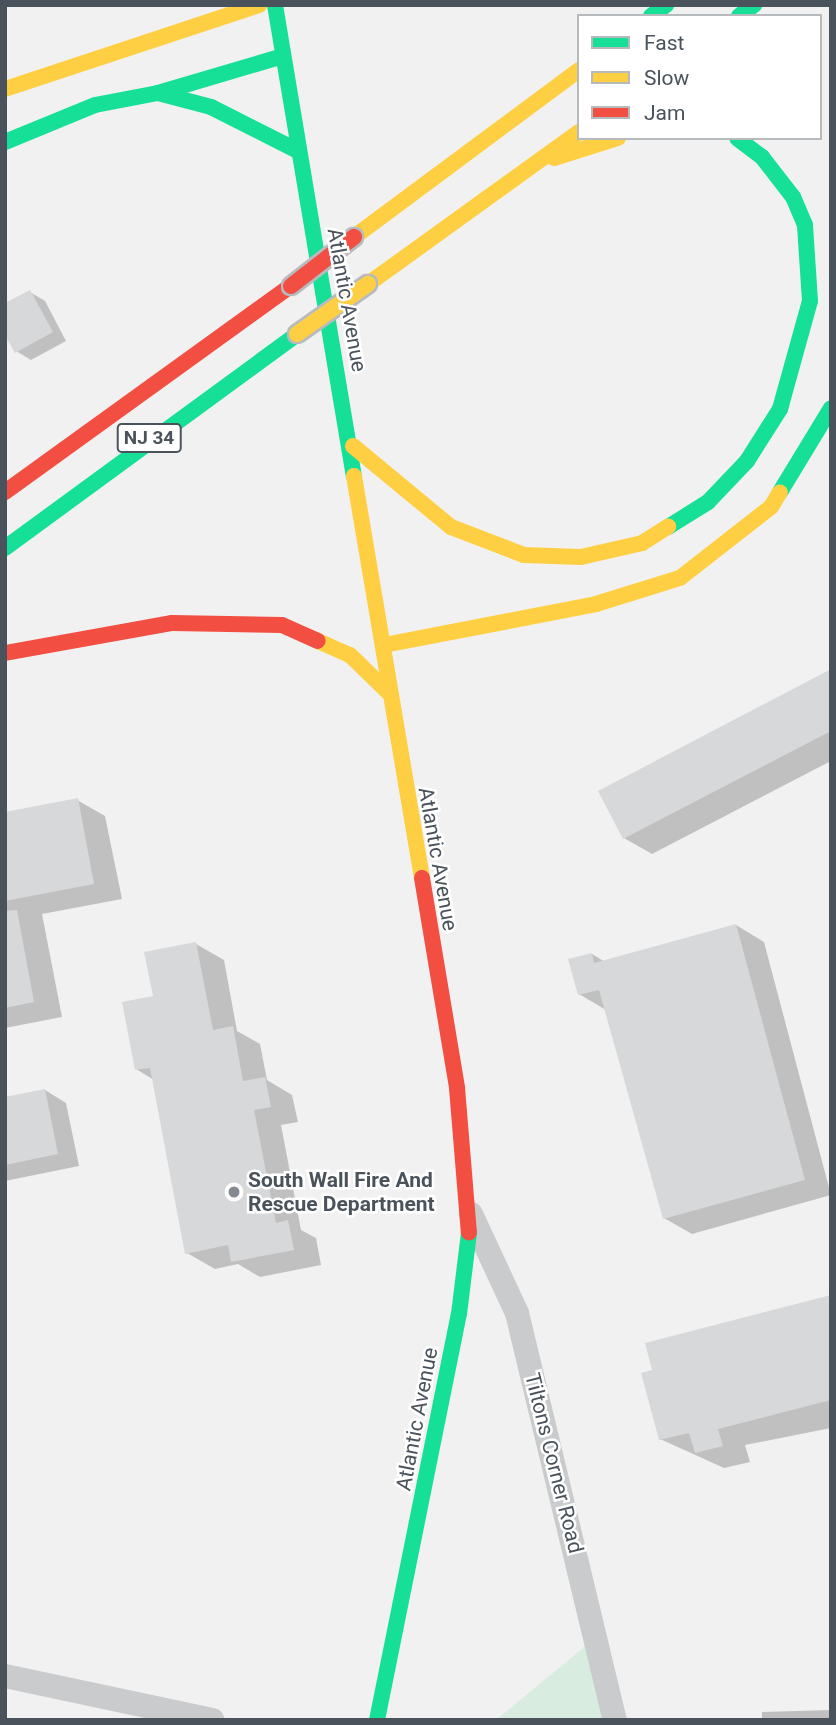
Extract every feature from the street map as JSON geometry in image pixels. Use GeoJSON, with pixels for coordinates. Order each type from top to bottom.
{"type":"FeatureCollection","features":[{"type":"Feature","properties":{"kind":"main road"},"geometry":{"type":"LineString","coordinates":[[5,89],[259,5]]}},
{"type":"Feature","properties":{"kind":"main road","name":"Atlantic Avenue"},"geometry":{"type":"LineString","coordinates":[[275,5],[298,151],[353,446],[390,694],[457,1088],[471,1214],[459,1314],[377,1720]]}},
{"type":"Feature","properties":{"kind":"main road"},"geometry":{"type":"LineString","coordinates":[[5,142],[95,105],[159,93],[283,56]]}},
{"type":"Feature","properties":{"kind":"main road","name":"NJ 34"},"geometry":{"type":"LineString","coordinates":[[5,492],[291,285],[577,71]]}},
{"type":"Feature","properties":{"kind":"main road"},"geometry":{"type":"LineString","coordinates":[[159,93],[211,107],[298,151]]}},
{"type":"Feature","properties":{"kind":"main road","name":"NJ 34"},"geometry":{"type":"LineString","coordinates":[[5,548],[577,133]]}},
{"type":"Feature","properties":{"kind":"main road"},"geometry":{"type":"LineString","coordinates":[[536,164],[612,140]]}},
{"type":"Feature","properties":{"kind":"main road"},"geometry":{"type":"LineString","coordinates":[[353,446],[451,527],[524,555],[581,557],[642,543],[708,502],[747,461],[780,410],[810,301],[805,225],[793,197],[762,157],[740,140]]}},
{"type":"Feature","properties":{"kind":"main road"},"geometry":{"type":"LineString","coordinates":[[384,645],[596,604],[680,578],[714,558],[771,507],[831,408]]}},
{"type":"Feature","properties":{"kind":"main road"},"geometry":{"type":"LineString","coordinates":[[5,653],[172,623],[243,621],[282,625],[350,655],[390,694]]}},
{"type":"Feature","properties":{"kind":"street","name":"Tiltons Corner Road"},"geometry":{"type":"LineString","coordinates":[[471,1214],[517,1313],[615,1720]]}},
{"type":"Feature","properties":{"kind":"street"},"geometry":{"type":"LineString","coordinates":[[5,1676],[212,1720]]}},
{"type":"Feature","properties":{"kind":"green space"},"geometry":{"type":"Polygon","coordinates":[[[594,1639],[619,1720],[496,1720],[594,1639]]]}},
{"type":"Feature","properties":{"kind":"building"},"geometry":{"type":"Polygon","coordinates":[[[30,290],[53,332],[15,353],[5,335],[5,303],[30,290]]]}},
{"type":"Feature","properties":{"kind":"building"},"geometry":{"type":"Polygon","coordinates":[[[831,669],[831,731],[623,839],[598,791],[831,669]]]}},
{"type":"Feature","properties":{"kind":"building"},"geometry":{"type":"Polygon","coordinates":[[[78,798],[94,884],[5,901],[5,812],[78,798]]]}},
{"type":"Feature","properties":{"kind":"building"},"geometry":{"type":"Polygon","coordinates":[[[17,910],[34,1002],[5,1008],[5,911],[17,910]]]}},
{"type":"Feature","properties":{"kind":"building"},"geometry":{"type":"Polygon","coordinates":[[[736,924],[805,1180],[663,1219],[599,990],[578,995],[568,959],[592,953],[594,963],[736,924]]]}},
{"type":"Feature","properties":{"kind":"building"},"geometry":{"type":"Polygon","coordinates":[[[196,942],[213,1030],[233,1026],[243,1081],[265,1077],[271,1107],[254,1110],[276,1223],[288,1220],[294,1250],[231,1262],[228,1245],[185,1254],[150,1068],[135,1070],[122,1002],[153,996],[144,952],[196,942]]]}},
{"type":"Feature","properties":{"kind":"building"},"geometry":{"type":"Polygon","coordinates":[[[45,1089],[58,1154],[5,1165],[5,1097],[45,1089]]]}},
{"type":"Feature","properties":{"kind":"building"},"geometry":{"type":"Polygon","coordinates":[[[831,1295],[831,1400],[718,1429],[723,1446],[695,1453],[689,1433],[659,1440],[641,1373],[652,1370],[645,1343],[831,1295]]]}},
{"type":"Feature","properties":{"kind":"traffic: fast"},"geometry":{"type":"LineString","coordinates":[[275,5],[354,476]]}},
{"type":"Feature","properties":{"kind":"traffic: fast"},"geometry":{"type":"LineString","coordinates":[[654,14],[666,5]]}},
{"type":"Feature","properties":{"kind":"traffic: fast"},"geometry":{"type":"LineString","coordinates":[[742,14],[754,5]]}},
{"type":"Feature","properties":{"kind":"traffic: fast"},"geometry":{"type":"LineString","coordinates":[[158,93],[283,56]]}},
{"type":"Feature","properties":{"kind":"traffic: fast"},"geometry":{"type":"LineString","coordinates":[[5,142],[95,105],[158,93],[211,107],[298,151]]}},
{"type":"Feature","properties":{"kind":"traffic: fast"},"geometry":{"type":"LineString","coordinates":[[668,527],[708,502],[747,461],[780,409],[810,301],[805,225],[793,197],[762,157],[740,140]]}},
{"type":"Feature","properties":{"kind":"traffic: fast"},"geometry":{"type":"LineString","coordinates":[[5,548],[297,334]]}},
{"type":"Feature","properties":{"kind":"traffic: fast"},"geometry":{"type":"LineString","coordinates":[[780,492],[831,408]]}},
{"type":"Feature","properties":{"kind":"traffic: fast"},"geometry":{"type":"LineString","coordinates":[[377,1720],[459,1314],[469,1233]]}},
{"type":"Feature","properties":{"kind":"traffic: slow"},"geometry":{"type":"LineString","coordinates":[[5,89],[259,5]]}},
{"type":"Feature","properties":{"kind":"traffic: slow"},"geometry":{"type":"LineString","coordinates":[[354,237],[577,71]]}},
{"type":"Feature","properties":{"kind":"traffic: slow"},"geometry":{"type":"LineString","coordinates":[[368,284],[577,133]]}},
{"type":"Feature","properties":{"kind":"traffic: slow"},"geometry":{"type":"LineString","coordinates":[[554,158],[612,140]]}},
{"type":"Feature","properties":{"kind":"traffic: slow"},"geometry":{"type":"LineString","coordinates":[[297,334],[368,284]]}},
{"type":"Feature","properties":{"kind":"traffic: slow"},"geometry":{"type":"LineString","coordinates":[[353,446],[451,527],[524,555],[581,557],[642,543],[668,527]]}},
{"type":"Feature","properties":{"kind":"traffic: slow"},"geometry":{"type":"LineString","coordinates":[[354,476],[422,878]]}},
{"type":"Feature","properties":{"kind":"traffic: slow"},"geometry":{"type":"LineString","coordinates":[[384,645],[596,604],[680,578],[771,507],[780,492]]}},
{"type":"Feature","properties":{"kind":"traffic: slow"},"geometry":{"type":"LineString","coordinates":[[318,641],[350,655],[390,694]]}},
{"type":"Feature","properties":{"kind":"traffic: jam"},"geometry":{"type":"LineString","coordinates":[[291,286],[354,237]]}},
{"type":"Feature","properties":{"kind":"traffic: jam"},"geometry":{"type":"LineString","coordinates":[[5,492],[291,286]]}},
{"type":"Feature","properties":{"kind":"traffic: jam"},"geometry":{"type":"LineString","coordinates":[[5,653],[172,623],[282,625],[318,641]]}},
{"type":"Feature","properties":{"kind":"traffic: jam"},"geometry":{"type":"LineString","coordinates":[[422,878],[457,1088],[469,1233]]}},
{"type":"Feature","properties":{"kind":"place","name":"South Wall Fire And Rescue Department"},"geometry":{"type":"Point","coordinates":[234,1192]}}]}
